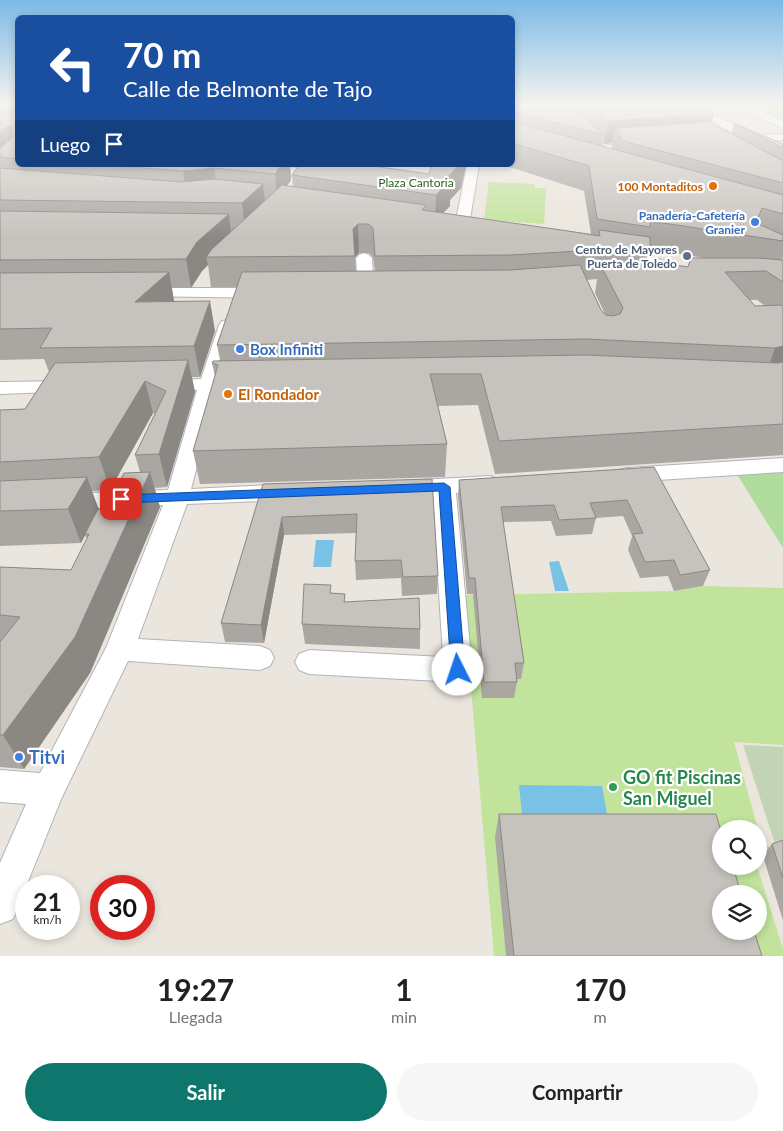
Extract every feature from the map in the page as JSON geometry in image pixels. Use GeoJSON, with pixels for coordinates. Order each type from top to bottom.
{"type":"FeatureCollection","features":[{"type":"Feature","properties":{"kind":"street"},"geometry":{"type":"LineString","coordinates":[[600,150],[610,162]]}},
{"type":"Feature","properties":{"kind":"street"},"geometry":{"type":"LineString","coordinates":[[257,167],[303,174]]}},
{"type":"Feature","properties":{"kind":"street"},"geometry":{"type":"LineString","coordinates":[[462,228],[473,167]]}},
{"type":"Feature","properties":{"kind":"street"},"geometry":{"type":"LineString","coordinates":[[607,252],[693,271],[678,280],[659,282]]}},
{"type":"Feature","properties":{"kind":"street"},"geometry":{"type":"LineString","coordinates":[[364,258],[366,293]]}},
{"type":"Feature","properties":{"kind":"street"},"geometry":{"type":"LineString","coordinates":[[128,294],[201,287],[238,294],[278,293]]}},
{"type":"Feature","properties":{"kind":"street"},"geometry":{"type":"LineString","coordinates":[[346,293],[385,292]]}},
{"type":"Feature","properties":{"kind":"street"},"geometry":{"type":"LineString","coordinates":[[0,906],[49,790],[120,649],[178,496],[209,384],[238,294]]}},
{"type":"Feature","properties":{"kind":"street"},"geometry":{"type":"LineString","coordinates":[[139,385],[258,383]]}},
{"type":"Feature","properties":{"kind":"street"},"geometry":{"type":"LineString","coordinates":[[0,388],[90,386]]}},
{"type":"Feature","properties":{"kind":"street"},"geometry":{"type":"LineString","coordinates":[[604,477],[783,465]]}},
{"type":"Feature","properties":{"kind":"street"},"geometry":{"type":"LineString","coordinates":[[385,489],[514,483]]}},
{"type":"Feature","properties":{"kind":"street"},"geometry":{"type":"LineString","coordinates":[[309,662],[458,670],[444,487]]}},
{"type":"Feature","properties":{"kind":"street"},"geometry":{"type":"LineString","coordinates":[[45,504],[178,496],[306,492]]}},
{"type":"Feature","properties":{"kind":"street"},"geometry":{"type":"LineString","coordinates":[[120,649],[260,658]]}},
{"type":"Feature","properties":{"kind":"street"},"geometry":{"type":"LineString","coordinates":[[0,786],[49,790]]}},
{"type":"Feature","properties":{"kind":"green space"},"geometry":{"type":"Polygon","coordinates":[[[489,182],[535,184],[535,188],[546,188],[544,224],[484,220],[489,182]]]}},
{"type":"Feature","properties":{"kind":"green space"},"geometry":{"type":"Polygon","coordinates":[[[783,465],[783,548],[733,468],[783,465]]]}},
{"type":"Feature","properties":{"kind":"green space","name":"GO fit Piscinas San Miguel"},"geometry":{"type":"Polygon","coordinates":[[[703,586],[783,588],[783,745],[734,742],[756,820],[712,820],[712,875],[760,875],[763,885],[712,885],[712,940],[767,940],[767,898],[783,949],[783,956],[494,956],[463,595],[674,591],[703,586]]]}},
{"type":"Feature","properties":{"kind":"green space"},"geometry":{"type":"Polygon","coordinates":[[[743,745],[783,747],[783,920],[767,869],[767,846],[776,847],[743,745]]]}},
{"type":"Feature","properties":{"kind":"water"},"geometry":{"type":"Polygon","coordinates":[[[316,540],[334,540],[331,567],[313,567],[316,540]]]}},
{"type":"Feature","properties":{"kind":"water"},"geometry":{"type":"Polygon","coordinates":[[[559,561],[569,591],[555,591],[549,562],[559,561]]]}},
{"type":"Feature","properties":{"kind":"water"},"geometry":{"type":"Polygon","coordinates":[[[519,785],[602,786],[607,814],[522,814],[519,785]]]}},
{"type":"Feature","properties":{"kind":"building"},"geometry":{"type":"Polygon","coordinates":[[[0,150],[15,150],[15,159],[0,157],[0,150]]]}},
{"type":"Feature","properties":{"kind":"building"},"geometry":{"type":"Polygon","coordinates":[[[534,150],[615,150],[783,195],[783,214],[762,208],[756,223],[783,235],[783,241],[670,224],[650,222],[650,227],[597,219],[589,166],[534,150]]]}},
{"type":"Feature","properties":{"kind":"building"},"geometry":{"type":"Polygon","coordinates":[[[656,150],[761,150],[783,161],[783,183],[656,150]]]}},
{"type":"Feature","properties":{"kind":"building"},"geometry":{"type":"Polygon","coordinates":[[[130,167],[280,167],[275,174],[214,168],[183,171],[130,167]]]}},
{"type":"Feature","properties":{"kind":"building","name":"Plaza Cantoria"},"geometry":{"type":"Polygon","coordinates":[[[298,167],[380,167],[429,174],[431,167],[457,167],[446,179],[451,179],[436,195],[292,175],[298,167]]]}},
{"type":"Feature","properties":{"kind":"building"},"geometry":{"type":"Polygon","coordinates":[[[0,168],[182,182],[214,179],[263,184],[242,203],[0,200],[0,168]]]}},
{"type":"Feature","properties":{"kind":"building"},"geometry":{"type":"Polygon","coordinates":[[[282,185],[426,205],[422,210],[600,236],[599,230],[650,237],[650,247],[510,255],[375,256],[373,228],[368,224],[358,224],[353,229],[355,256],[206,257],[212,249],[282,185]]]}},
{"type":"Feature","properties":{"kind":"building"},"geometry":{"type":"Polygon","coordinates":[[[0,211],[229,214],[197,242],[186,259],[0,260],[0,211]]]}},
{"type":"Feature","properties":{"kind":"building"},"geometry":{"type":"Polygon","coordinates":[[[691,258],[783,260],[783,282],[766,271],[725,272],[755,306],[783,305],[783,346],[775,348],[586,339],[217,345],[242,272],[510,270],[580,265],[601,310],[606,315],[613,316],[620,314],[623,308],[600,264],[649,261],[688,267],[691,258]]]}},
{"type":"Feature","properties":{"kind":"building"},"geometry":{"type":"Polygon","coordinates":[[[169,272],[135,302],[210,301],[194,346],[40,348],[52,328],[0,329],[0,273],[169,272]]]}},
{"type":"Feature","properties":{"kind":"building"},"geometry":{"type":"Polygon","coordinates":[[[586,355],[783,362],[783,424],[499,441],[481,374],[430,374],[447,444],[193,451],[218,365],[212,363],[213,361],[586,355]]]}},
{"type":"Feature","properties":{"kind":"building"},"geometry":{"type":"Polygon","coordinates":[[[188,360],[159,454],[135,455],[166,391],[145,381],[99,457],[0,462],[0,410],[25,409],[55,363],[188,360]]]}},
{"type":"Feature","properties":{"kind":"building"},"geometry":{"type":"Polygon","coordinates":[[[654,467],[710,570],[680,575],[674,560],[645,562],[633,534],[643,533],[627,500],[590,503],[596,518],[559,520],[554,505],[501,507],[524,663],[515,663],[517,682],[484,682],[475,578],[469,578],[459,480],[654,467]]]}},
{"type":"Feature","properties":{"kind":"building"},"geometry":{"type":"Polygon","coordinates":[[[150,472],[75,637],[3,735],[0,735],[0,642],[20,617],[0,615],[0,567],[71,570],[89,534],[85,534],[98,509],[107,509],[124,473],[150,472]]]}},
{"type":"Feature","properties":{"kind":"building"},"geometry":{"type":"Polygon","coordinates":[[[87,477],[68,509],[0,511],[0,481],[87,477]]]}},
{"type":"Feature","properties":{"kind":"building"},"geometry":{"type":"Polygon","coordinates":[[[432,479],[438,576],[403,577],[401,560],[355,561],[357,514],[282,517],[261,625],[221,623],[263,484],[432,479]]]}},
{"type":"Feature","properties":{"kind":"building"},"geometry":{"type":"Polygon","coordinates":[[[304,584],[331,585],[330,593],[345,594],[344,602],[419,598],[420,629],[302,624],[304,584]]]}},
{"type":"Feature","properties":{"kind":"building"},"geometry":{"type":"Polygon","coordinates":[[[499,814],[716,814],[718,820],[712,820],[712,875],[736,875],[738,885],[712,885],[712,940],[757,940],[762,956],[514,956],[499,814]]]}},
{"type":"Feature","properties":{"kind":"building"},"geometry":{"type":"Polygon","coordinates":[[[783,840],[783,878],[772,844],[783,840]]]}},
{"type":"Feature","properties":{"kind":"place","name":"100 Montaditos"},"geometry":{"type":"Point","coordinates":[713,186]}},
{"type":"Feature","properties":{"kind":"place","name":"Panadería-Cafetería Granier"},"geometry":{"type":"Point","coordinates":[755,222]}},
{"type":"Feature","properties":{"kind":"place","name":"Centro de Mayores Puerta de Toledo"},"geometry":{"type":"Point","coordinates":[687,256]}},
{"type":"Feature","properties":{"kind":"place","name":"Box Infiniti"},"geometry":{"type":"Point","coordinates":[240,349]}},
{"type":"Feature","properties":{"kind":"place","name":"El Rondador"},"geometry":{"type":"Point","coordinates":[228,394]}},
{"type":"Feature","properties":{"kind":"place","name":"Titvi"},"geometry":{"type":"Point","coordinates":[19,757]}},
{"type":"Feature","properties":{"kind":"place","name":"GO fit Piscinas San Miguel"},"geometry":{"type":"Point","coordinates":[613,787]}},
{"type":"Feature","properties":{"kind":"route"},"geometry":{"type":"LineString","coordinates":[[121,499],[444,487],[458,670]]}}]}
